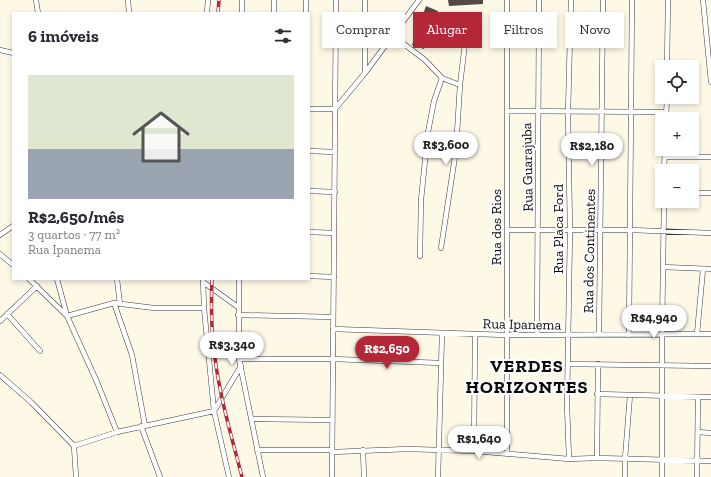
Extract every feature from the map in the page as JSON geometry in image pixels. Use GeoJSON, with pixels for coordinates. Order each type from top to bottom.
{"type":"FeatureCollection","features":[{"type":"Feature","properties":{"kind":"street"},"geometry":{"type":"LineString","coordinates":[[36,0],[38,12]]}},
{"type":"Feature","properties":{"kind":"street"},"geometry":{"type":"LineString","coordinates":[[128,0],[129,12]]}},
{"type":"Feature","properties":{"kind":"street"},"geometry":{"type":"LineString","coordinates":[[207,12],[208,0]]}},
{"type":"Feature","properties":{"kind":"street"},"geometry":{"type":"LineString","coordinates":[[242,0],[242,12]]}},
{"type":"Feature","properties":{"kind":"street"},"geometry":{"type":"LineString","coordinates":[[274,0],[274,12]]}},
{"type":"Feature","properties":{"kind":"street"},"geometry":{"type":"LineString","coordinates":[[306,0],[306,12]]}},
{"type":"Feature","properties":{"kind":"street"},"geometry":{"type":"LineString","coordinates":[[332,477],[336,0]]}},
{"type":"Feature","properties":{"kind":"street"},"geometry":{"type":"LineString","coordinates":[[365,0],[365,73]]}},
{"type":"Feature","properties":{"kind":"street"},"geometry":{"type":"LineString","coordinates":[[405,18],[419,0]]}},
{"type":"Feature","properties":{"kind":"street","name":"Rua dos Rios"},"geometry":{"type":"LineString","coordinates":[[507,0],[507,454]]}},
{"type":"Feature","properties":{"kind":"street","name":"Rua Guarajuba"},"geometry":{"type":"LineString","coordinates":[[538,335],[537,112],[539,0]]}},
{"type":"Feature","properties":{"kind":"street","name":"Rua Placa Ford"},"geometry":{"type":"LineString","coordinates":[[569,459],[567,405],[570,231],[568,112],[571,0]]}},
{"type":"Feature","properties":{"kind":"street","name":"Rua dos Continentes"},"geometry":{"type":"LineString","coordinates":[[599,335],[602,0]]}},
{"type":"Feature","properties":{"kind":"street"},"geometry":{"type":"LineString","coordinates":[[629,335],[632,0]]}},
{"type":"Feature","properties":{"kind":"street"},"geometry":{"type":"LineString","coordinates":[[667,60],[668,0]]}},
{"type":"Feature","properties":{"kind":"street"},"geometry":{"type":"LineString","coordinates":[[703,0],[711,82]]}},
{"type":"Feature","properties":{"kind":"street"},"geometry":{"type":"LineString","coordinates":[[405,45],[425,60],[442,78],[460,85]]}},
{"type":"Feature","properties":{"kind":"street"},"geometry":{"type":"LineString","coordinates":[[335,110],[383,48]]}},
{"type":"Feature","properties":{"kind":"street"},"geometry":{"type":"LineString","coordinates":[[441,248],[456,150],[460,85],[464,48]]}},
{"type":"Feature","properties":{"kind":"street"},"geometry":{"type":"LineString","coordinates":[[0,50],[12,53]]}},
{"type":"Feature","properties":{"kind":"street"},"geometry":{"type":"LineString","coordinates":[[420,256],[421,200],[428,132],[434,101],[442,78]]}},
{"type":"Feature","properties":{"kind":"street"},"geometry":{"type":"LineString","coordinates":[[666,112],[667,104]]}},
{"type":"Feature","properties":{"kind":"street"},"geometry":{"type":"LineString","coordinates":[[310,109],[335,110]]}},
{"type":"Feature","properties":{"kind":"street"},"geometry":{"type":"LineString","coordinates":[[508,111],[655,112]]}},
{"type":"Feature","properties":{"kind":"street"},"geometry":{"type":"LineString","coordinates":[[310,151],[335,152]]}},
{"type":"Feature","properties":{"kind":"street"},"geometry":{"type":"LineString","coordinates":[[664,164],[665,157],[711,157]]}},
{"type":"Feature","properties":{"kind":"street"},"geometry":{"type":"LineString","coordinates":[[310,191],[335,192]]}},
{"type":"Feature","properties":{"kind":"street"},"geometry":{"type":"LineString","coordinates":[[699,193],[711,193]]}},
{"type":"Feature","properties":{"kind":"street"},"geometry":{"type":"LineString","coordinates":[[662,477],[664,208]]}},
{"type":"Feature","properties":{"kind":"street"},"geometry":{"type":"LineString","coordinates":[[0,235],[12,227]]}},
{"type":"Feature","properties":{"kind":"street"},"geometry":{"type":"LineString","coordinates":[[508,230],[631,230],[711,233]]}},
{"type":"Feature","properties":{"kind":"street"},"geometry":{"type":"LineString","coordinates":[[310,232],[334,233]]}},
{"type":"Feature","properties":{"kind":"street"},"geometry":{"type":"LineString","coordinates":[[0,254],[12,264]]}},
{"type":"Feature","properties":{"kind":"street"},"geometry":{"type":"LineString","coordinates":[[663,267],[711,269]]}},
{"type":"Feature","properties":{"kind":"street"},"geometry":{"type":"LineString","coordinates":[[697,334],[703,269]]}},
{"type":"Feature","properties":{"kind":"street"},"geometry":{"type":"LineString","coordinates":[[310,276],[334,277]]}},
{"type":"Feature","properties":{"kind":"street"},"geometry":{"type":"LineString","coordinates":[[30,280],[67,315]]}},
{"type":"Feature","properties":{"kind":"street"},"geometry":{"type":"LineString","coordinates":[[57,280],[67,315],[97,382],[117,432]]}},
{"type":"Feature","properties":{"kind":"street"},"geometry":{"type":"LineString","coordinates":[[117,280],[120,304]]}},
{"type":"Feature","properties":{"kind":"street"},"geometry":{"type":"LineString","coordinates":[[239,280],[238,315],[240,359],[263,477]]}},
{"type":"Feature","properties":{"kind":"street"},"geometry":{"type":"LineString","coordinates":[[203,281],[238,307]]}},
{"type":"Feature","properties":{"kind":"street"},"geometry":{"type":"LineString","coordinates":[[203,281],[204,308],[214,411],[229,477]]}},
{"type":"Feature","properties":{"kind":"street"},"geometry":{"type":"LineString","coordinates":[[0,321],[37,286]]}},
{"type":"Feature","properties":{"kind":"street"},"geometry":{"type":"LineString","coordinates":[[67,315],[114,303],[154,308],[204,308]]}},
{"type":"Feature","properties":{"kind":"street"},"geometry":{"type":"LineString","coordinates":[[114,303],[132,355],[143,426],[160,477]]}},
{"type":"Feature","properties":{"kind":"street"},"geometry":{"type":"LineString","coordinates":[[7,314],[40,351]]}},
{"type":"Feature","properties":{"kind":"street"},"geometry":{"type":"LineString","coordinates":[[238,315],[333,317]]}},
{"type":"Feature","properties":{"kind":"street","name":"Rua Ipanema"},"geometry":{"type":"LineString","coordinates":[[333,329],[506,335],[711,334]]}},
{"type":"Feature","properties":{"kind":"street"},"geometry":{"type":"LineString","coordinates":[[438,477],[442,333]]}},
{"type":"Feature","properties":{"kind":"street"},"geometry":{"type":"LineString","coordinates":[[474,451],[475,334]]}},
{"type":"Feature","properties":{"kind":"street"},"geometry":{"type":"LineString","coordinates":[[240,359],[333,359],[441,363]]}},
{"type":"Feature","properties":{"kind":"street"},"geometry":{"type":"LineString","coordinates":[[568,364],[711,366]]}},
{"type":"Feature","properties":{"kind":"street"},"geometry":{"type":"LineString","coordinates":[[598,364],[598,458]]}},
{"type":"Feature","properties":{"kind":"street"},"geometry":{"type":"LineString","coordinates":[[74,446],[117,432],[214,411],[241,366]]}},
{"type":"Feature","properties":{"kind":"street"},"geometry":{"type":"LineString","coordinates":[[0,374],[31,402],[74,446],[76,477]]}},
{"type":"Feature","properties":{"kind":"street"},"geometry":{"type":"LineString","coordinates":[[597,394],[711,397]]}},
{"type":"Feature","properties":{"kind":"street"},"geometry":{"type":"LineString","coordinates":[[624,477],[630,395]]}},
{"type":"Feature","properties":{"kind":"street"},"geometry":{"type":"LineString","coordinates":[[697,477],[698,397]]}},
{"type":"Feature","properties":{"kind":"street"},"geometry":{"type":"LineString","coordinates":[[251,419],[332,420]]}},
{"type":"Feature","properties":{"kind":"street"},"geometry":{"type":"LineString","coordinates":[[698,432],[711,433]]}},
{"type":"Feature","properties":{"kind":"street"},"geometry":{"type":"LineString","coordinates":[[257,450],[333,451],[401,449],[474,451],[569,459],[598,458],[625,460],[711,461]]}},
{"type":"Feature","properties":{"kind":"street"},"geometry":{"type":"LineString","coordinates":[[363,450],[364,477]]}},
{"type":"Feature","properties":{"kind":"building"},"geometry":{"type":"Polygon","coordinates":[[[448,0],[483,0],[483,4],[449,6],[448,0]]]}},
{"type":"Feature","properties":{"kind":"building"},"geometry":{"type":"Polygon","coordinates":[[[426,6],[438,11],[438,12],[424,12],[426,6]]]}},
{"type":"Feature","properties":{"kind":"railway"},"geometry":{"type":"LineString","coordinates":[[218,12],[219,0]]}},
{"type":"Feature","properties":{"kind":"railway"},"geometry":{"type":"LineString","coordinates":[[212,280],[212,328],[217,373],[242,477]]}},
{"type":"Feature","properties":{"kind":"district","name":"VERDES HORIZONTES"},"geometry":{"type":"Point","coordinates":[527,376]}}]}
